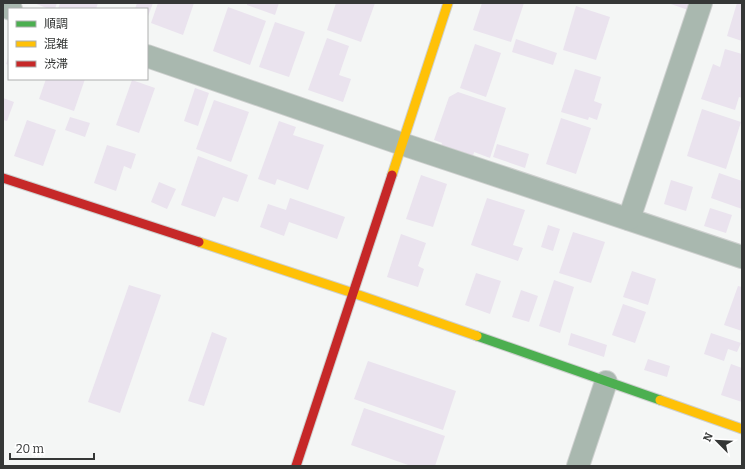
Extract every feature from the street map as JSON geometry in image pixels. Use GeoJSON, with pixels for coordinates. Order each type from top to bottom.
{"type":"FeatureCollection","features":[{"type":"Feature","properties":{"kind":"street"},"geometry":{"type":"LineString","coordinates":[[296,466],[448,3]]}},
{"type":"Feature","properties":{"kind":"street"},"geometry":{"type":"LineString","coordinates":[[630,220],[701,3]]}},
{"type":"Feature","properties":{"kind":"street"},"geometry":{"type":"LineString","coordinates":[[148,56],[402,144],[742,257]]}},
{"type":"Feature","properties":{"kind":"street"},"geometry":{"type":"LineString","coordinates":[[3,178],[353,293],[742,429]]}},
{"type":"Feature","properties":{"kind":"street"},"geometry":{"type":"LineString","coordinates":[[578,466],[606,382]]}},
{"type":"Feature","properties":{"kind":"building"},"geometry":{"type":"Polygon","coordinates":[[[34,3],[57,3],[55,8],[46,8],[34,3]]]}},
{"type":"Feature","properties":{"kind":"building"},"geometry":{"type":"Polygon","coordinates":[[[60,3],[98,3],[96,8],[58,8],[60,3]]]}},
{"type":"Feature","properties":{"kind":"building"},"geometry":{"type":"Polygon","coordinates":[[[137,3],[153,3],[148,16],[148,8],[135,8],[137,3]]]}},
{"type":"Feature","properties":{"kind":"building"},"geometry":{"type":"Polygon","coordinates":[[[158,3],[194,3],[183,35],[151,23],[158,3]]]}},
{"type":"Feature","properties":{"kind":"building"},"geometry":{"type":"Polygon","coordinates":[[[247,3],[279,3],[275,15],[247,5],[247,3]]]}},
{"type":"Feature","properties":{"kind":"building"},"geometry":{"type":"Polygon","coordinates":[[[336,3],[375,3],[361,42],[327,30],[336,3]]]}},
{"type":"Feature","properties":{"kind":"building"},"geometry":{"type":"Polygon","coordinates":[[[482,3],[524,3],[511,42],[473,30],[482,3]]]}},
{"type":"Feature","properties":{"kind":"building"},"geometry":{"type":"Polygon","coordinates":[[[668,3],[690,3],[688,10],[668,3]]]}},
{"type":"Feature","properties":{"kind":"building"},"geometry":{"type":"Polygon","coordinates":[[[737,3],[742,3],[742,41],[727,36],[737,3]]]}},
{"type":"Feature","properties":{"kind":"building"},"geometry":{"type":"Polygon","coordinates":[[[576,6],[610,17],[596,60],[563,50],[576,6]]]}},
{"type":"Feature","properties":{"kind":"building"},"geometry":{"type":"Polygon","coordinates":[[[228,7],[266,21],[250,65],[213,51],[228,7]]]}},
{"type":"Feature","properties":{"kind":"building"},"geometry":{"type":"Polygon","coordinates":[[[275,22],[305,32],[289,77],[259,67],[275,22]]]}},
{"type":"Feature","properties":{"kind":"building"},"geometry":{"type":"Polygon","coordinates":[[[327,38],[349,46],[339,75],[351,79],[343,102],[308,90],[327,38]]]}},
{"type":"Feature","properties":{"kind":"building"},"geometry":{"type":"Polygon","coordinates":[[[516,39],[557,53],[553,65],[512,52],[516,39]]]}},
{"type":"Feature","properties":{"kind":"building"},"geometry":{"type":"Polygon","coordinates":[[[475,44],[501,53],[486,97],[460,88],[475,44]]]}},
{"type":"Feature","properties":{"kind":"building"},"geometry":{"type":"Polygon","coordinates":[[[725,49],[742,54],[742,98],[739,97],[735,110],[701,99],[713,64],[720,67],[725,49]]]}},
{"type":"Feature","properties":{"kind":"building"},"geometry":{"type":"Polygon","coordinates":[[[575,69],[601,77],[594,101],[602,104],[597,120],[589,117],[588,120],[561,112],[575,69]]]}},
{"type":"Feature","properties":{"kind":"building"},"geometry":{"type":"Polygon","coordinates":[[[46,80],[85,80],[74,111],[39,99],[46,80]]]}},
{"type":"Feature","properties":{"kind":"building"},"geometry":{"type":"Polygon","coordinates":[[[132,80],[155,88],[139,133],[116,125],[132,80]]]}},
{"type":"Feature","properties":{"kind":"building"},"geometry":{"type":"Polygon","coordinates":[[[195,88],[209,93],[198,126],[184,121],[195,88]]]}},
{"type":"Feature","properties":{"kind":"building"},"geometry":{"type":"Polygon","coordinates":[[[458,92],[506,108],[490,158],[474,152],[473,157],[441,147],[442,143],[434,140],[449,97],[458,92]]]}},
{"type":"Feature","properties":{"kind":"building"},"geometry":{"type":"Polygon","coordinates":[[[3,98],[14,102],[7,121],[3,120],[3,98]]]}},
{"type":"Feature","properties":{"kind":"building"},"geometry":{"type":"Polygon","coordinates":[[[214,100],[249,112],[231,162],[196,149],[214,100]]]}},
{"type":"Feature","properties":{"kind":"building"},"geometry":{"type":"Polygon","coordinates":[[[702,109],[741,122],[726,169],[687,156],[702,109]]]}},
{"type":"Feature","properties":{"kind":"building"},"geometry":{"type":"Polygon","coordinates":[[[70,117],[90,123],[85,137],[65,130],[70,117]]]}},
{"type":"Feature","properties":{"kind":"building"},"geometry":{"type":"Polygon","coordinates":[[[561,118],[591,128],[576,174],[546,164],[561,118]]]}},
{"type":"Feature","properties":{"kind":"building"},"geometry":{"type":"Polygon","coordinates":[[[27,120],[56,130],[43,166],[14,156],[27,120]]]}},
{"type":"Feature","properties":{"kind":"building"},"geometry":{"type":"Polygon","coordinates":[[[279,121],[296,127],[293,135],[324,145],[308,190],[277,179],[275,185],[258,179],[279,121]]]}},
{"type":"Feature","properties":{"kind":"building"},"geometry":{"type":"Polygon","coordinates":[[[497,144],[529,154],[525,168],[493,157],[497,144]]]}},
{"type":"Feature","properties":{"kind":"building"},"geometry":{"type":"Polygon","coordinates":[[[107,145],[136,154],[131,169],[124,166],[116,191],[94,183],[107,145]]]}},
{"type":"Feature","properties":{"kind":"building"},"geometry":{"type":"Polygon","coordinates":[[[198,156],[248,175],[238,202],[223,197],[215,217],[181,205],[198,156]]]}},
{"type":"Feature","properties":{"kind":"building"},"geometry":{"type":"Polygon","coordinates":[[[719,173],[742,181],[742,209],[711,198],[719,173]]]}},
{"type":"Feature","properties":{"kind":"building"},"geometry":{"type":"Polygon","coordinates":[[[421,175],[447,184],[433,227],[406,219],[421,175]]]}},
{"type":"Feature","properties":{"kind":"building"},"geometry":{"type":"Polygon","coordinates":[[[671,180],[693,187],[686,211],[664,204],[671,180]]]}},
{"type":"Feature","properties":{"kind":"building"},"geometry":{"type":"Polygon","coordinates":[[[159,182],[176,189],[167,209],[151,202],[159,182]]]}},
{"type":"Feature","properties":{"kind":"building"},"geometry":{"type":"Polygon","coordinates":[[[290,198],[345,217],[337,239],[289,222],[284,236],[260,227],[268,204],[286,210],[290,198]]]}},
{"type":"Feature","properties":{"kind":"building"},"geometry":{"type":"Polygon","coordinates":[[[487,198],[525,210],[513,245],[523,248],[518,261],[471,245],[487,198]]]}},
{"type":"Feature","properties":{"kind":"building"},"geometry":{"type":"Polygon","coordinates":[[[710,208],[732,215],[726,233],[704,226],[710,208]]]}},
{"type":"Feature","properties":{"kind":"building"},"geometry":{"type":"Polygon","coordinates":[[[548,225],[560,229],[553,251],[541,247],[548,225]]]}},
{"type":"Feature","properties":{"kind":"building"},"geometry":{"type":"Polygon","coordinates":[[[573,232],[605,242],[591,283],[559,273],[573,232]]]}},
{"type":"Feature","properties":{"kind":"building"},"geometry":{"type":"Polygon","coordinates":[[[401,234],[426,243],[418,266],[424,269],[418,287],[387,277],[401,234]]]}},
{"type":"Feature","properties":{"kind":"building"},"geometry":{"type":"Polygon","coordinates":[[[632,271],[656,279],[648,305],[623,297],[632,271]]]}},
{"type":"Feature","properties":{"kind":"building"},"geometry":{"type":"Polygon","coordinates":[[[476,273],[501,281],[490,314],[465,305],[476,273]]]}},
{"type":"Feature","properties":{"kind":"building"},"geometry":{"type":"Polygon","coordinates":[[[554,280],[574,287],[560,333],[539,326],[554,280]]]}},
{"type":"Feature","properties":{"kind":"building"},"geometry":{"type":"Polygon","coordinates":[[[129,285],[161,295],[120,413],[88,402],[129,285]]]}},
{"type":"Feature","properties":{"kind":"building"},"geometry":{"type":"Polygon","coordinates":[[[738,286],[742,287],[742,331],[724,325],[738,286]]]}},
{"type":"Feature","properties":{"kind":"building"},"geometry":{"type":"Polygon","coordinates":[[[521,290],[538,296],[529,322],[512,317],[521,290]]]}},
{"type":"Feature","properties":{"kind":"building"},"geometry":{"type":"Polygon","coordinates":[[[623,304],[646,312],[635,343],[612,335],[623,304]]]}},
{"type":"Feature","properties":{"kind":"building"},"geometry":{"type":"Polygon","coordinates":[[[212,332],[227,338],[204,406],[188,401],[212,332]]]}},
{"type":"Feature","properties":{"kind":"building"},"geometry":{"type":"Polygon","coordinates":[[[571,333],[607,345],[604,357],[568,345],[571,333]]]}},
{"type":"Feature","properties":{"kind":"building"},"geometry":{"type":"Polygon","coordinates":[[[711,333],[741,343],[737,352],[728,349],[724,361],[704,354],[711,333]]]}},
{"type":"Feature","properties":{"kind":"building"},"geometry":{"type":"Polygon","coordinates":[[[648,359],[670,366],[667,377],[644,370],[648,359]]]}},
{"type":"Feature","properties":{"kind":"building"},"geometry":{"type":"Polygon","coordinates":[[[368,361],[456,391],[443,430],[354,399],[368,361]]]}},
{"type":"Feature","properties":{"kind":"building"},"geometry":{"type":"Polygon","coordinates":[[[731,364],[742,368],[742,402],[721,395],[731,364]]]}},
{"type":"Feature","properties":{"kind":"building"},"geometry":{"type":"Polygon","coordinates":[[[364,408],[445,436],[435,466],[411,466],[351,445],[364,408]]]}},
{"type":"Feature","properties":{"kind":"traffic: fast"},"geometry":{"type":"LineString","coordinates":[[477,336],[660,400]]}},
{"type":"Feature","properties":{"kind":"traffic: slow"},"geometry":{"type":"LineString","coordinates":[[392,175],[448,3]]}},
{"type":"Feature","properties":{"kind":"traffic: slow"},"geometry":{"type":"LineString","coordinates":[[199,242],[477,336]]}},
{"type":"Feature","properties":{"kind":"traffic: slow"},"geometry":{"type":"LineString","coordinates":[[660,400],[742,429]]}},
{"type":"Feature","properties":{"kind":"traffic: jam"},"geometry":{"type":"LineString","coordinates":[[296,466],[392,175]]}},
{"type":"Feature","properties":{"kind":"traffic: jam"},"geometry":{"type":"LineString","coordinates":[[3,178],[199,242]]}}]}
